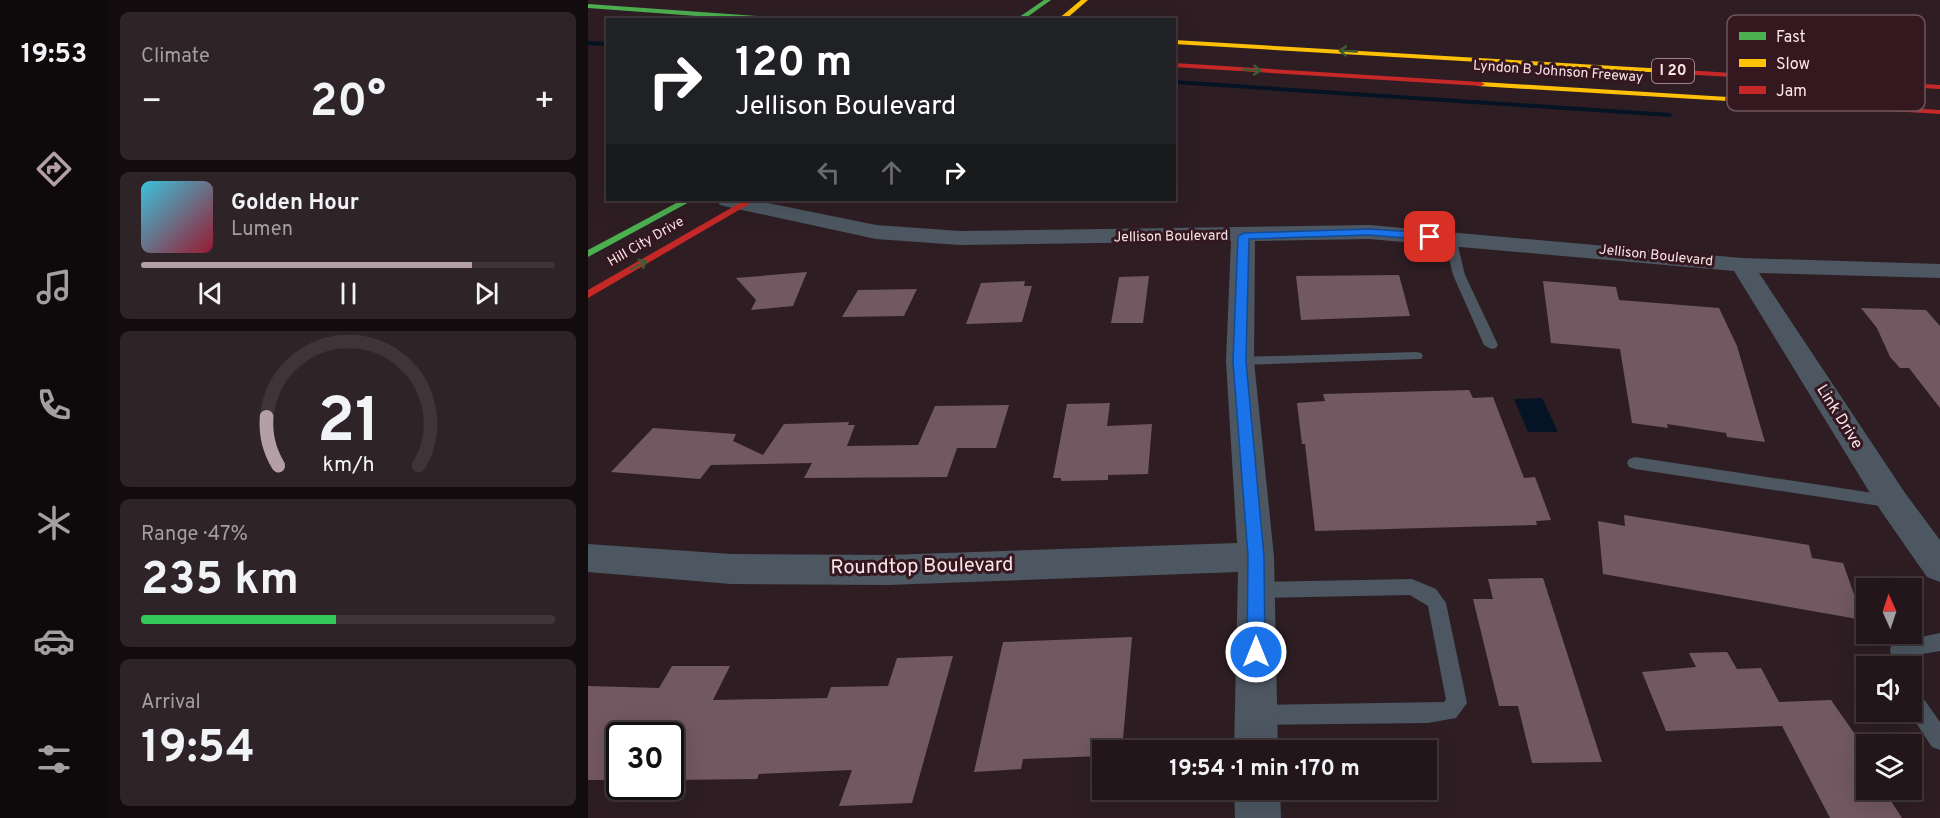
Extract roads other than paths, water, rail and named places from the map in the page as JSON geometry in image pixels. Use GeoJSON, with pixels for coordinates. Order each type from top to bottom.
{"type":"FeatureCollection","features":[{"type":"Feature","properties":{"kind":"main road"},"geometry":{"type":"LineString","coordinates":[[1021,18],[1045,2]]}},
{"type":"Feature","properties":{"kind":"main road"},"geometry":{"type":"LineString","coordinates":[[1063,18],[1082,3]]}},
{"type":"Feature","properties":{"kind":"main road"},"geometry":{"type":"LineString","coordinates":[[588,6],[758,18]]}},
{"type":"Feature","properties":{"kind":"main road","name":"Lyndon B Johnson Freeway"},"geometry":{"type":"LineString","coordinates":[[1176,42],[1727,74]]}},
{"type":"Feature","properties":{"kind":"main road"},"geometry":{"type":"LineString","coordinates":[[1406,54],[1727,65]]}},
{"type":"Feature","properties":{"kind":"main road","name":"Lyndon B Johnson Freeway"},"geometry":{"type":"LineString","coordinates":[[1176,65],[1727,99]]}},
{"type":"Feature","properties":{"kind":"main road"},"geometry":{"type":"LineString","coordinates":[[1925,72],[1940,73]]}},
{"type":"Feature","properties":{"kind":"main road"},"geometry":{"type":"LineString","coordinates":[[1459,83],[1727,108]]}},
{"type":"Feature","properties":{"kind":"main road","name":"Lyndon B Johnson Freeway"},"geometry":{"type":"LineString","coordinates":[[1925,86],[1940,87]]}},
{"type":"Feature","properties":{"kind":"main road"},"geometry":{"type":"LineString","coordinates":[[1764,111],[1928,126]]}},
{"type":"Feature","properties":{"kind":"main road","name":"Lyndon B Johnson Freeway"},"geometry":{"type":"LineString","coordinates":[[1923,111],[1940,112]]}},
{"type":"Feature","properties":{"kind":"main road","name":"Hill City Drive"},"geometry":{"type":"LineString","coordinates":[[588,254],[686,201]]}},
{"type":"Feature","properties":{"kind":"main road","name":"Hill City Drive"},"geometry":{"type":"LineString","coordinates":[[588,295],[741,201]]}},
{"type":"Feature","properties":{"kind":"street","name":"Jellison Boulevard"},"geometry":{"type":"LineString","coordinates":[[741,201],[876,232],[960,238],[1244,236],[1369,232],[1742,265],[1940,271]]}},
{"type":"Feature","properties":{"kind":"street"},"geometry":{"type":"LineString","coordinates":[[1244,236],[1240,361],[1256,573],[1256,740]]}},
{"type":"Feature","properties":{"kind":"street","name":"Link Drive"},"geometry":{"type":"LineString","coordinates":[[1742,265],[1893,502],[1940,567]]}},
{"type":"Feature","properties":{"kind":"street","name":"Roundtop Boulevard"},"geometry":{"type":"LineString","coordinates":[[588,558],[732,569],[1256,573]]}},
{"type":"Feature","properties":{"kind":"street"},"geometry":{"type":"LineString","coordinates":[[1257,800],[1258,818]]}},
{"type":"Feature","properties":{"kind":"lane"},"geometry":{"type":"LineString","coordinates":[[1450,238],[1459,275],[1491,345]]}},
{"type":"Feature","properties":{"kind":"lane"},"geometry":{"type":"LineString","coordinates":[[1240,361],[1416,356]]}},
{"type":"Feature","properties":{"kind":"lane"},"geometry":{"type":"LineString","coordinates":[[1635,463],[1893,502]]}},
{"type":"Feature","properties":{"kind":"lane"},"geometry":{"type":"LineString","coordinates":[[1256,573],[1412,587],[1430,595],[1437,603],[1457,703],[1449,711],[1428,713],[1256,715]]}},
{"type":"Feature","properties":{"kind":"lane"},"geometry":{"type":"LineString","coordinates":[[1901,656],[1900,649],[1940,642]]}},
{"type":"Feature","properties":{"kind":"lane"},"geometry":{"type":"LineString","coordinates":[[1922,714],[1940,740]]}},
{"type":"Feature","properties":{"kind":"water"},"geometry":{"type":"Polygon","coordinates":[[[1542,398],[1558,432],[1528,432],[1514,399],[1542,398]]]}},
{"type":"Feature","properties":{"kind":"waterway"},"geometry":{"type":"LineString","coordinates":[[588,43],[606,44]]}},
{"type":"Feature","properties":{"kind":"waterway"},"geometry":{"type":"LineString","coordinates":[[1176,82],[1670,115]]}}]}
